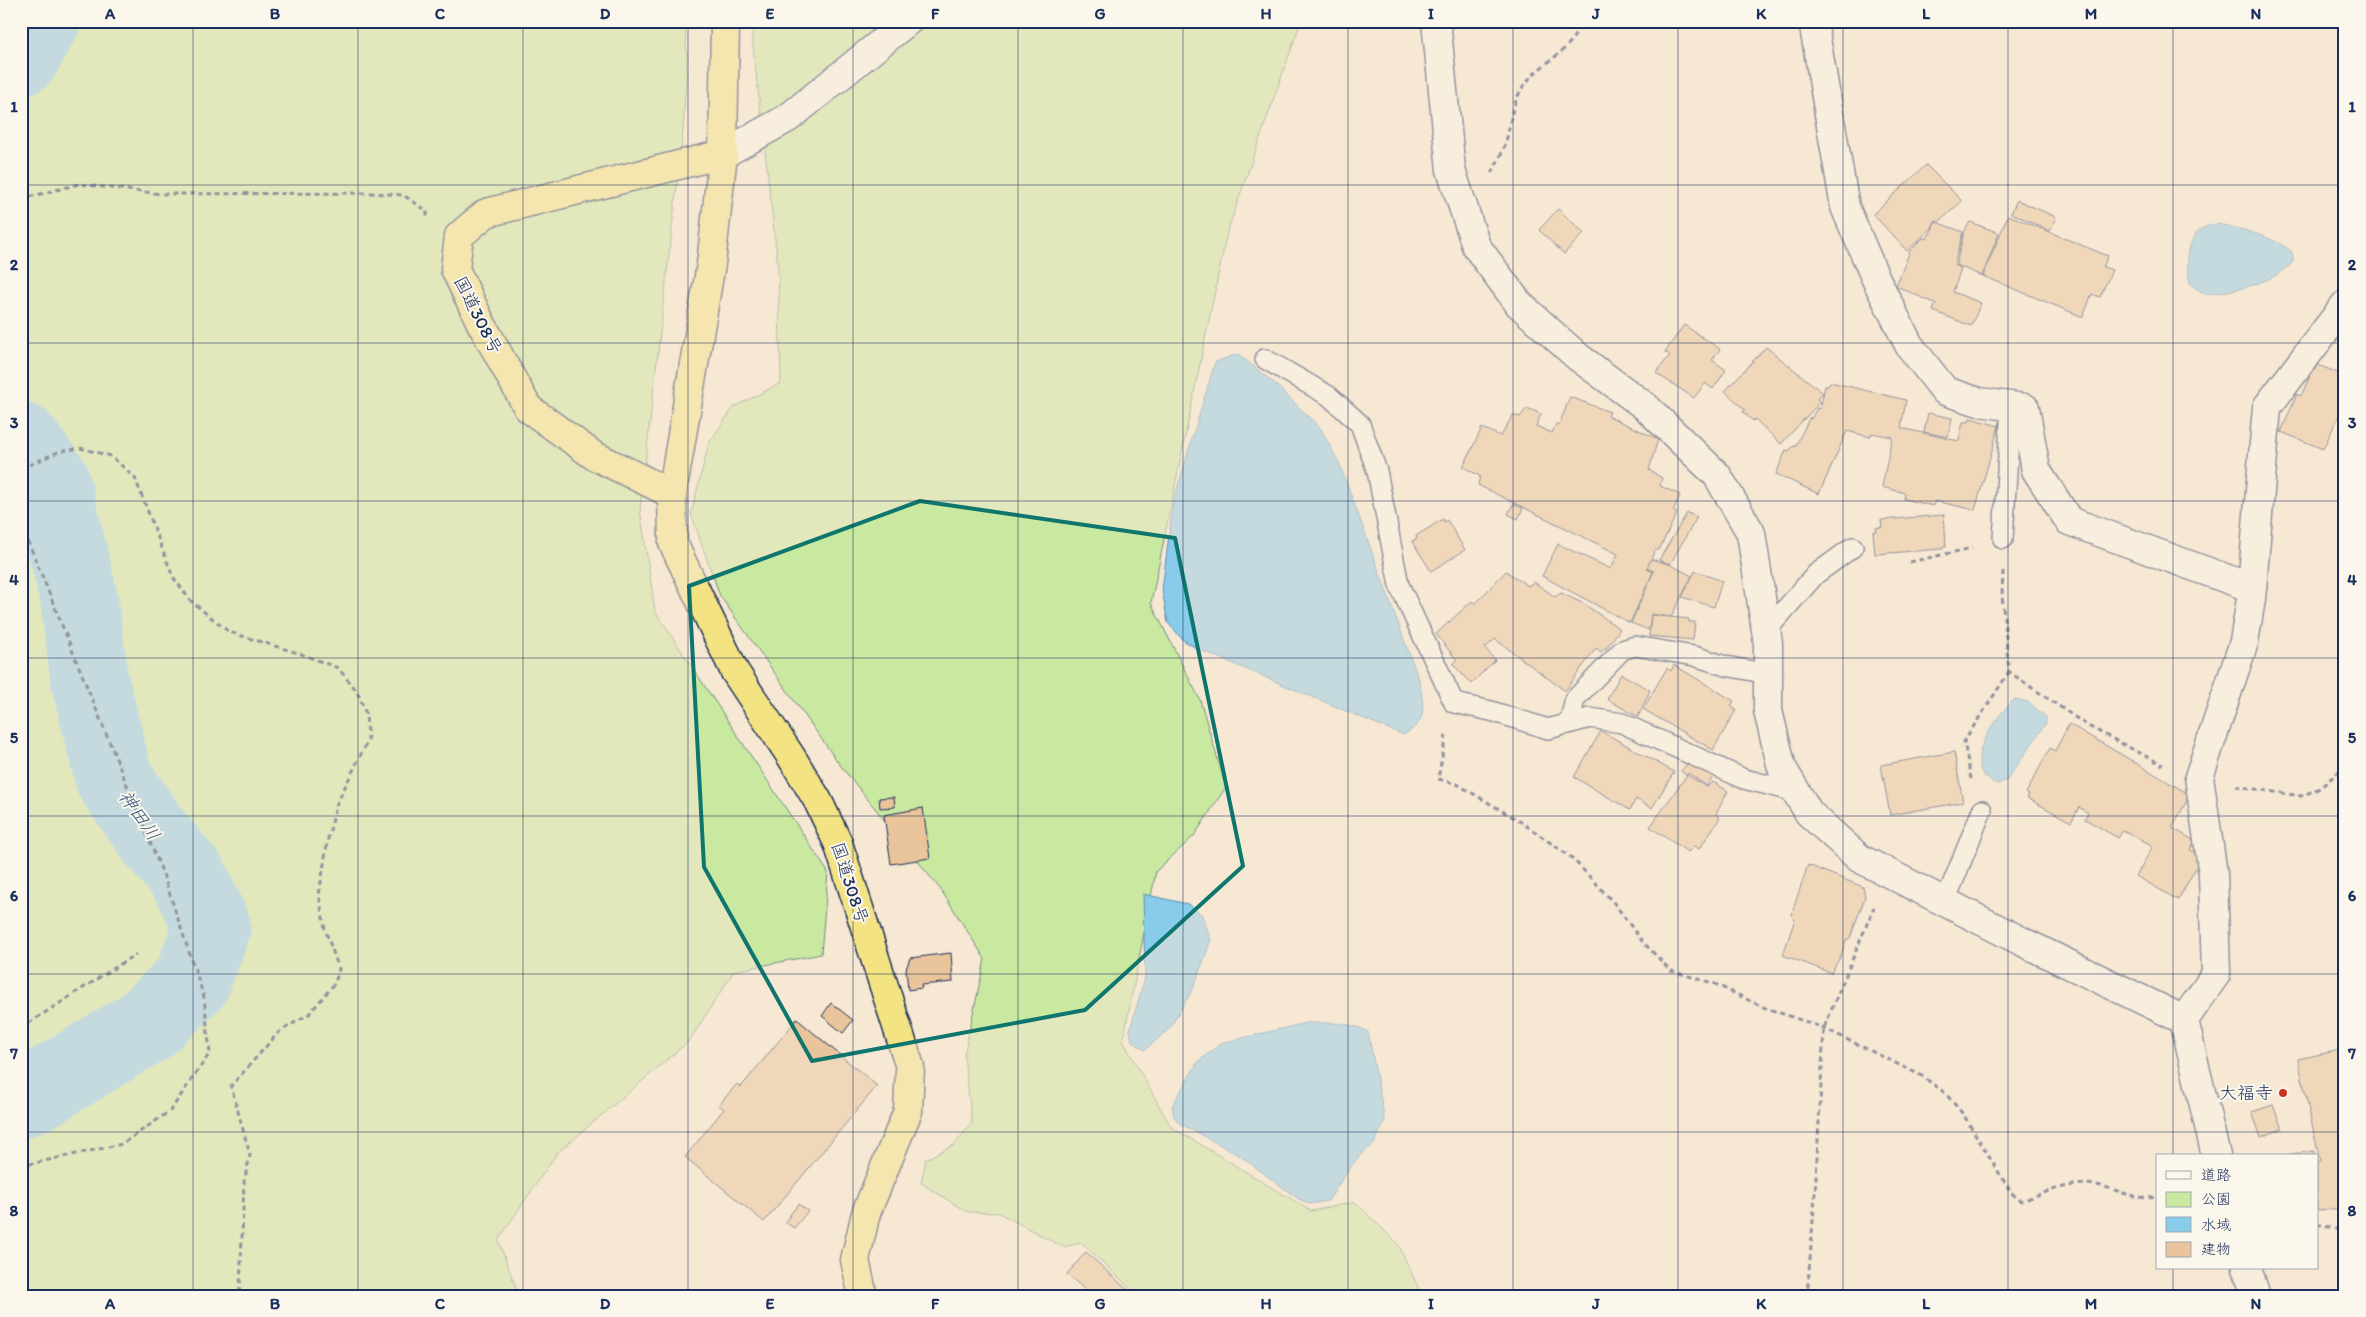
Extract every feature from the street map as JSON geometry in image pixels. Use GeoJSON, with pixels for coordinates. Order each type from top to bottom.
{"type":"FeatureCollection","features":[{"type":"Feature","properties":{"kind":"highway","name":"国道308号"},"geometry":{"type":"LineString","coordinates":[[725,21],[723,154],[711,264],[672,494],[674,543],[735,672],[818,801],[838,843],[910,1067],[908,1111],[866,1213],[855,1260],[863,1296]]}},
{"type":"Feature","properties":{"kind":"highway","name":"国道308号"},"geometry":{"type":"LineString","coordinates":[[672,494],[593,455],[528,408],[481,323],[456,269],[459,236],[486,213],[723,154]]}},
{"type":"Feature","properties":{"kind":"street"},"geometry":{"type":"LineString","coordinates":[[723,154],[788,118],[908,21]]}},
{"type":"Feature","properties":{"kind":"street"},"geometry":{"type":"LineString","coordinates":[[1436,21],[1451,170],[1476,246],[1519,304],[1578,357],[1646,407],[1718,475],[1751,533],[1766,631],[1768,711],[1782,768],[1809,813],[1859,858],[2184,1020]]}},
{"type":"Feature","properties":{"kind":"street"},"geometry":{"type":"LineString","coordinates":[[1813,21],[1845,207],[1875,277],[1909,346],[1944,391],[1979,402],[2025,408],[2036,470],[2069,522],[2252,588]]}},
{"type":"Feature","properties":{"kind":"street"},"geometry":{"type":"LineString","coordinates":[[2216,1154],[2184,1020],[2216,974],[2213,874],[2199,777],[2244,642],[2252,588],[2267,406],[2345,305]]}},
{"type":"Feature","properties":{"kind":"street"},"geometry":{"type":"LineString","coordinates":[[2248,1270],[2256,1296]]}},
{"type":"Feature","properties":{"kind":"lane"},"geometry":{"type":"LineString","coordinates":[[1265,359],[1329,396],[1360,424],[1377,470],[1399,585],[1454,703],[1500,714],[1548,729],[1590,718],[1622,723],[1744,779],[1796,792]]}},
{"type":"Feature","properties":{"kind":"lane"},"geometry":{"type":"LineString","coordinates":[[2003,539],[2011,406]]}},
{"type":"Feature","properties":{"kind":"lane"},"geometry":{"type":"LineString","coordinates":[[1766,631],[1816,574],[1853,547]]}},
{"type":"Feature","properties":{"kind":"lane"},"geometry":{"type":"LineString","coordinates":[[1569,724],[1575,699],[1622,650],[1635,646],[1672,651],[1726,666],[1768,674]]}},
{"type":"Feature","properties":{"kind":"lane"},"geometry":{"type":"LineString","coordinates":[[1945,902],[1982,810]]}},
{"type":"Feature","properties":{"kind":"path"},"geometry":{"type":"LineString","coordinates":[[1467,220],[1506,142],[1518,96],[1535,71],[1558,56],[1576,37],[1581,21]]}},
{"type":"Feature","properties":{"kind":"path"},"geometry":{"type":"LineString","coordinates":[[21,199],[79,184],[161,194],[370,193],[403,195],[427,211],[430,244],[457,252]]}},
{"type":"Feature","properties":{"kind":"path"},"geometry":{"type":"LineString","coordinates":[[21,469],[58,452],[80,448],[111,456],[135,478],[173,578],[191,601],[229,632],[302,654],[338,668],[358,691],[366,714],[368,740],[337,803],[328,838],[319,895],[325,928],[339,968],[335,983],[309,1014],[279,1032],[231,1086],[250,1154],[244,1182],[240,1288],[238,1296]]}},
{"type":"Feature","properties":{"kind":"path"},"geometry":{"type":"LineString","coordinates":[[21,524],[163,874],[204,997],[210,1053],[170,1111],[122,1144],[21,1166]]}},
{"type":"Feature","properties":{"kind":"path"},"geometry":{"type":"LineString","coordinates":[[1910,562],[1958,553],[2003,539],[2002,595],[2009,672],[1964,741],[1974,792],[1982,810]]}},
{"type":"Feature","properties":{"kind":"path"},"geometry":{"type":"LineString","coordinates":[[2009,672],[2088,726],[2170,769],[2254,790],[2301,796],[2320,788],[2345,766]]}},
{"type":"Feature","properties":{"kind":"path"},"geometry":{"type":"LineString","coordinates":[[1454,703],[1448,720],[1438,779],[1457,784],[1521,822],[1572,858],[1614,903],[1642,941],[1671,970],[1713,983],[1762,1008],[1824,1028],[1922,1076],[1945,1093],[1963,1114],[2012,1194],[2022,1201],[2081,1184],[2098,1186],[2131,1196],[2156,1197]]}},
{"type":"Feature","properties":{"kind":"path"},"geometry":{"type":"LineString","coordinates":[[1807,1296],[1815,1196],[1824,1028],[1888,873]]}},
{"type":"Feature","properties":{"kind":"path"},"geometry":{"type":"LineString","coordinates":[[21,1028],[136,954]]}},
{"type":"Feature","properties":{"kind":"path"},"geometry":{"type":"LineString","coordinates":[[2318,1224],[2345,1230]]}},
{"type":"Feature","properties":{"kind":"highlighted area"},"geometry":{"type":"Polygon","coordinates":[[[920,501],[1175,538],[1243,866],[1085,1010],[812,1061],[704,867],[689,586],[920,501]]]}},
{"type":"Feature","properties":{"kind":"green space"},"geometry":{"type":"Polygon","coordinates":[[[21,21],[685,21],[687,59],[683,132],[640,509],[655,611],[828,872],[821,954],[734,971],[689,1041],[557,1153],[498,1240],[519,1296],[21,1296],[21,21]]]}},
{"type":"Feature","properties":{"kind":"green space"},"geometry":{"type":"Polygon","coordinates":[[[753,21],[1301,21],[1227,232],[1151,603],[1200,700],[1226,787],[1194,836],[1156,871],[1123,1041],[1171,1127],[1311,1211],[1355,1202],[1398,1244],[1422,1296],[1134,1296],[1136,1294],[1082,1243],[1063,1247],[999,1213],[967,1212],[921,1183],[926,1159],[954,1145],[972,1123],[964,1055],[985,959],[941,890],[840,765],[720,596],[691,514],[709,443],[734,407],[781,383],[778,265],[752,37],[753,21]]]}},
{"type":"Feature","properties":{"kind":"water"},"geometry":{"type":"Polygon","coordinates":[[[2217,224],[2246,231],[2276,242],[2292,252],[2293,262],[2285,270],[2264,281],[2228,291],[2205,294],[2190,284],[2188,255],[2192,240],[2196,234],[2201,229],[2217,224]]]}},
{"type":"Feature","properties":{"kind":"water"},"geometry":{"type":"Polygon","coordinates":[[[1238,354],[1275,384],[1321,429],[1340,465],[1420,683],[1423,707],[1421,719],[1411,730],[1403,735],[1198,649],[1183,640],[1168,623],[1162,590],[1173,503],[1215,362],[1238,354]]]}},
{"type":"Feature","properties":{"kind":"water"},"geometry":{"type":"Polygon","coordinates":[[[2015,699],[2028,702],[2046,717],[2046,723],[2007,780],[1998,784],[1986,777],[1980,767],[1979,755],[1983,743],[1998,717],[2015,699]]]}},
{"type":"Feature","properties":{"kind":"water"},"geometry":{"type":"Polygon","coordinates":[[[1143,894],[1188,904],[1202,915],[1211,940],[1193,989],[1169,1029],[1145,1050],[1132,1041],[1130,1030],[1145,977],[1143,894]]]}},
{"type":"Feature","properties":{"kind":"water"},"geometry":{"type":"Polygon","coordinates":[[[1306,1023],[1346,1024],[1368,1032],[1385,1121],[1374,1144],[1362,1153],[1351,1166],[1328,1201],[1309,1204],[1297,1198],[1239,1155],[1179,1123],[1174,1116],[1172,1106],[1197,1063],[1221,1043],[1306,1023]]]}},
{"type":"Feature","properties":{"kind":"building"},"geometry":{"type":"Polygon","coordinates":[[[1926,165],[1962,201],[1939,222],[1935,221],[1932,228],[1907,251],[1873,214],[1926,165]]]}},
{"type":"Feature","properties":{"kind":"building"},"geometry":{"type":"Polygon","coordinates":[[[2017,200],[2056,217],[2050,231],[2011,213],[2017,200]]]}},
{"type":"Feature","properties":{"kind":"building"},"geometry":{"type":"Polygon","coordinates":[[[1558,209],[1584,233],[1564,254],[1539,230],[1558,209]]]}},
{"type":"Feature","properties":{"kind":"building"},"geometry":{"type":"Polygon","coordinates":[[[2008,215],[2108,256],[2103,267],[2112,270],[2100,297],[2092,294],[2083,317],[1983,276],[2008,215]]]}},
{"type":"Feature","properties":{"kind":"building"},"geometry":{"type":"Polygon","coordinates":[[[1936,222],[1963,232],[1954,265],[1961,268],[1953,292],[1981,303],[1971,326],[1933,311],[1936,304],[1896,286],[1910,251],[1923,238],[1927,239],[1936,222]]]}},
{"type":"Feature","properties":{"kind":"building"},"geometry":{"type":"Polygon","coordinates":[[[1970,222],[1999,233],[1982,276],[1956,265],[1964,232],[1970,222]]]}},
{"type":"Feature","properties":{"kind":"building"},"geometry":{"type":"Polygon","coordinates":[[[1684,325],[1720,349],[1712,360],[1726,370],[1713,389],[1705,383],[1694,398],[1656,373],[1670,355],[1665,352],[1684,325]]]}},
{"type":"Feature","properties":{"kind":"building"},"geometry":{"type":"Polygon","coordinates":[[[1766,347],[1823,393],[1817,399],[1820,402],[1781,444],[1755,419],[1753,421],[1743,412],[1745,410],[1725,391],[1766,347]]]}},
{"type":"Feature","properties":{"kind":"building"},"geometry":{"type":"Polygon","coordinates":[[[2345,352],[2345,403],[2323,449],[2281,432],[2297,394],[2301,396],[2313,369],[2315,371],[2318,365],[2338,373],[2345,352]]]}},
{"type":"Feature","properties":{"kind":"building"},"geometry":{"type":"Polygon","coordinates":[[[1830,382],[1906,400],[1901,428],[1959,441],[1963,422],[1969,422],[1970,418],[1999,426],[1975,510],[1935,501],[1933,506],[1904,499],[1905,493],[1882,487],[1892,437],[1872,433],[1870,437],[1847,431],[1819,494],[1776,474],[1786,450],[1789,451],[1793,446],[1795,447],[1810,417],[1811,419],[1817,408],[1820,409],[1825,386],[1828,386],[1830,382]]]}},
{"type":"Feature","properties":{"kind":"building"},"geometry":{"type":"Polygon","coordinates":[[[1570,397],[1610,412],[1608,416],[1658,439],[1649,470],[1662,478],[1660,486],[1680,495],[1673,511],[1677,513],[1659,550],[1655,550],[1647,569],[1653,572],[1630,623],[1542,576],[1558,544],[1611,569],[1618,554],[1478,485],[1480,476],[1463,467],[1482,428],[1501,436],[1513,415],[1520,417],[1527,408],[1541,414],[1536,426],[1552,433],[1556,424],[1559,425],[1570,397]]]}},
{"type":"Feature","properties":{"kind":"building"},"geometry":{"type":"Polygon","coordinates":[[[1928,413],[1952,418],[1948,437],[1924,432],[1928,413]]]}},
{"type":"Feature","properties":{"kind":"building"},"geometry":{"type":"Polygon","coordinates":[[[2341,432],[2345,433],[2345,458],[2339,457],[2341,432]]]}},
{"type":"Feature","properties":{"kind":"building"},"geometry":{"type":"Polygon","coordinates":[[[1513,504],[1523,508],[1518,519],[1508,514],[1513,504]]]}},
{"type":"Feature","properties":{"kind":"building"},"geometry":{"type":"Polygon","coordinates":[[[1687,513],[1697,517],[1670,564],[1659,560],[1687,513]]]}},
{"type":"Feature","properties":{"kind":"building"},"geometry":{"type":"Polygon","coordinates":[[[1944,515],[1946,546],[1943,546],[1942,549],[1875,554],[1873,532],[1877,531],[1876,528],[1882,527],[1881,520],[1944,515]]]}},
{"type":"Feature","properties":{"kind":"building"},"geometry":{"type":"Polygon","coordinates":[[[1443,519],[1444,522],[1447,520],[1465,550],[1431,571],[1412,541],[1417,539],[1416,536],[1443,519]]]}},
{"type":"Feature","properties":{"kind":"building"},"geometry":{"type":"Polygon","coordinates":[[[1651,559],[1671,565],[1692,576],[1671,617],[1651,614],[1649,630],[1631,623],[1654,571],[1647,568],[1651,559]]]}},
{"type":"Feature","properties":{"kind":"building"},"geometry":{"type":"Polygon","coordinates":[[[1506,571],[1528,586],[1534,582],[1555,597],[1561,593],[1584,604],[1620,629],[1606,649],[1604,648],[1601,652],[1596,648],[1565,691],[1495,639],[1485,648],[1495,660],[1471,684],[1453,664],[1457,660],[1436,634],[1472,601],[1475,604],[1506,571]]]}},
{"type":"Feature","properties":{"kind":"building"},"geometry":{"type":"Polygon","coordinates":[[[1695,571],[1722,581],[1714,607],[1682,597],[1695,571]]]}},
{"type":"Feature","properties":{"kind":"building"},"geometry":{"type":"Polygon","coordinates":[[[1651,615],[1689,619],[1689,622],[1695,622],[1693,640],[1649,636],[1651,615]]]}},
{"type":"Feature","properties":{"kind":"building"},"geometry":{"type":"Polygon","coordinates":[[[1674,665],[1734,701],[1731,706],[1736,710],[1713,750],[1643,709],[1667,668],[1671,671],[1674,665]]]}},
{"type":"Feature","properties":{"kind":"building"},"geometry":{"type":"Polygon","coordinates":[[[1621,674],[1650,690],[1638,717],[1607,699],[1621,674]]]}},
{"type":"Feature","properties":{"kind":"building"},"geometry":{"type":"Polygon","coordinates":[[[2069,724],[2187,793],[2189,797],[2172,828],[2195,841],[2190,850],[2196,853],[2198,864],[2178,900],[2136,876],[2153,846],[2123,830],[2118,838],[2085,819],[2088,813],[2079,807],[2071,822],[2027,798],[2029,795],[2026,793],[2050,748],[2055,751],[2069,724]]]}},
{"type":"Feature","properties":{"kind":"building"},"geometry":{"type":"Polygon","coordinates":[[[1601,731],[1674,772],[1652,808],[1636,799],[1630,810],[1574,777],[1601,731]]]}},
{"type":"Feature","properties":{"kind":"building"},"geometry":{"type":"Polygon","coordinates":[[[1954,752],[1963,802],[1890,815],[1881,765],[1954,752]]]}},
{"type":"Feature","properties":{"kind":"building"},"geometry":{"type":"Polygon","coordinates":[[[1689,762],[1714,775],[1707,786],[1688,773],[1686,775],[1681,771],[1689,762]]]}},
{"type":"Feature","properties":{"kind":"building"},"geometry":{"type":"Polygon","coordinates":[[[1687,775],[1707,787],[1713,782],[1728,791],[1716,814],[1720,818],[1699,849],[1694,846],[1688,852],[1650,827],[1687,775]]]}},
{"type":"Feature","properties":{"kind":"building"},"geometry":{"type":"Polygon","coordinates":[[[894,797],[895,807],[880,808],[879,798],[894,797]]]}},
{"type":"Feature","properties":{"kind":"building"},"geometry":{"type":"Polygon","coordinates":[[[923,808],[930,858],[891,864],[884,815],[923,808]]]}},
{"type":"Feature","properties":{"kind":"building"},"geometry":{"type":"Polygon","coordinates":[[[1808,865],[1863,887],[1865,897],[1850,938],[1846,940],[1841,956],[1831,973],[1783,955],[1795,919],[1791,915],[1808,865]]]}},
{"type":"Feature","properties":{"kind":"building"},"geometry":{"type":"Polygon","coordinates":[[[951,953],[953,982],[921,985],[922,988],[908,990],[906,969],[910,958],[951,953]]]}},
{"type":"Feature","properties":{"kind":"building"},"geometry":{"type":"Polygon","coordinates":[[[831,1003],[853,1020],[843,1033],[822,1016],[831,1003]]]}},
{"type":"Feature","properties":{"kind":"building"},"geometry":{"type":"Polygon","coordinates":[[[797,1019],[877,1086],[764,1222],[685,1157],[724,1109],[719,1105],[737,1084],[741,1087],[797,1019]]]}},
{"type":"Feature","properties":{"kind":"building"},"geometry":{"type":"Polygon","coordinates":[[[2345,1049],[2345,1165],[2339,1167],[2341,1179],[2344,1178],[2345,1208],[2318,1210],[2318,1161],[2320,1161],[2298,1059],[2345,1049]]]}},
{"type":"Feature","properties":{"kind":"building"},"geometry":{"type":"Polygon","coordinates":[[[2273,1105],[2282,1129],[2261,1137],[2252,1112],[2273,1105]]]}},
{"type":"Feature","properties":{"kind":"building"},"geometry":{"type":"Polygon","coordinates":[[[2314,1151],[2314,1154],[2290,1154],[2314,1151]]]}},
{"type":"Feature","properties":{"kind":"building"},"geometry":{"type":"Polygon","coordinates":[[[798,1204],[808,1211],[794,1228],[785,1222],[798,1204]]]}},
{"type":"Feature","properties":{"kind":"building"},"geometry":{"type":"Polygon","coordinates":[[[1086,1252],[1133,1295],[1092,1296],[1067,1274],[1086,1252]]]}},
{"type":"Feature","properties":{"kind":"waterway","name":"神田川"},"geometry":{"type":"LineString","coordinates":[[21,57],[41,21]]}},
{"type":"Feature","properties":{"kind":"waterway","name":"神田川"},"geometry":{"type":"LineString","coordinates":[[21,441],[51,481],[79,599],[90,682],[114,779],[156,839],[190,880],[212,927],[192,981],[147,1025],[42,1089],[21,1099]]}},
{"type":"Feature","properties":{"kind":"place","name":"大福寺"},"geometry":{"type":"Point","coordinates":[2283,1093]}}]}
